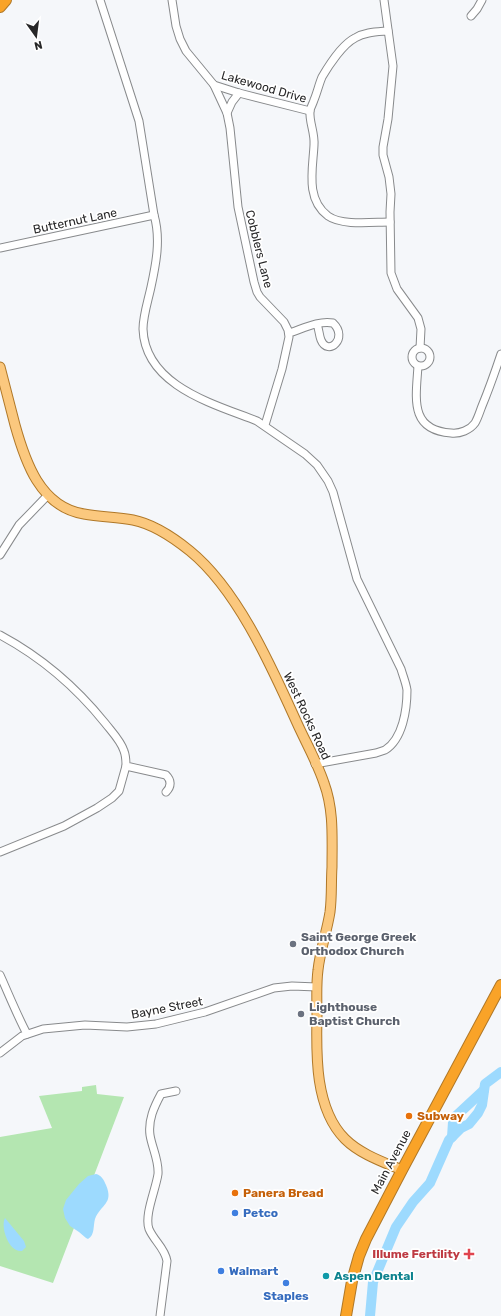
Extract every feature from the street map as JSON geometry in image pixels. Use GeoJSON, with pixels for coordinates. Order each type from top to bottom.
{"type":"FeatureCollection","features":[{"type":"Feature","properties":{"kind":"highway"},"geometry":{"type":"LineString","coordinates":[[0,7],[6,0]]}},
{"type":"Feature","properties":{"kind":"highway","name":"Main Avenue"},"geometry":{"type":"LineString","coordinates":[[346,1316],[352,1281],[359,1256],[372,1227],[501,985]]}},
{"type":"Feature","properties":{"kind":"main road","name":"West Rocks Road"},"geometry":{"type":"LineString","coordinates":[[0,367],[28,466],[38,484],[62,507],[75,512],[136,520],[168,536],[190,551],[213,572],[235,604],[278,681],[323,779],[329,800],[332,834],[330,910],[318,970],[317,987],[317,1057],[325,1104],[329,1116],[340,1134],[349,1143],[369,1155],[402,1170]]}},
{"type":"Feature","properties":{"kind":"street"},"geometry":{"type":"LineString","coordinates":[[100,0],[139,121],[156,223],[157,242],[155,264],[143,330],[146,347],[152,362],[164,375],[188,392],[265,425],[305,454],[317,465],[328,481],[333,492],[357,579],[401,669],[407,690],[403,722],[396,738],[384,750],[376,753],[316,764]]}},
{"type":"Feature","properties":{"kind":"street","name":"Lakewood Drive"},"geometry":{"type":"LineString","coordinates":[[172,0],[176,26],[180,39],[186,51],[214,85],[238,93],[310,111]]}},
{"type":"Feature","properties":{"kind":"street"},"geometry":{"type":"LineString","coordinates":[[384,0],[393,66],[383,147],[383,155],[389,177],[391,194],[391,273],[397,289],[418,318],[421,329],[422,348]]}},
{"type":"Feature","properties":{"kind":"street"},"geometry":{"type":"LineString","coordinates":[[471,16],[482,0]]}},
{"type":"Feature","properties":{"kind":"street"},"geometry":{"type":"LineString","coordinates":[[388,31],[362,34],[353,38],[347,44],[332,62],[322,78],[310,111],[314,137],[312,190],[320,208],[333,219],[343,222],[390,222]]}},
{"type":"Feature","properties":{"kind":"street","name":"Cobblers Lane"},"geometry":{"type":"LineString","coordinates":[[214,85],[227,113],[230,128],[238,207],[257,292],[284,322],[289,333]]}},
{"type":"Feature","properties":{"kind":"street"},"geometry":{"type":"LineString","coordinates":[[227,113],[238,93]]}},
{"type":"Feature","properties":{"kind":"street","name":"Butternut Lane"},"geometry":{"type":"LineString","coordinates":[[0,248],[154,215]]}},
{"type":"Feature","properties":{"kind":"street"},"geometry":{"type":"LineString","coordinates":[[265,425],[282,369],[289,333],[317,324]]}},
{"type":"Feature","properties":{"kind":"street"},"geometry":{"type":"LineString","coordinates":[[422,348],[430,354],[430,360],[429,363],[424,366],[418,366],[414,364],[412,357],[414,351],[422,348]]}},
{"type":"Feature","properties":{"kind":"street"},"geometry":{"type":"LineString","coordinates":[[418,366],[417,406],[421,419],[433,430],[455,434],[469,429],[475,422],[501,354]]}},
{"type":"Feature","properties":{"kind":"street"},"geometry":{"type":"LineString","coordinates":[[0,555],[19,526],[48,495]]}},
{"type":"Feature","properties":{"kind":"street"},"geometry":{"type":"LineString","coordinates":[[0,635],[19,645],[43,661],[79,693],[122,744],[126,757],[126,766],[119,791],[112,798],[98,808],[64,826],[0,852]]}},
{"type":"Feature","properties":{"kind":"street"},"geometry":{"type":"LineString","coordinates":[[126,766],[166,775],[170,778],[171,783],[166,792]]}},
{"type":"Feature","properties":{"kind":"street"},"geometry":{"type":"LineString","coordinates":[[0,975],[15,1011],[27,1034]]}},
{"type":"Feature","properties":{"kind":"street","name":"Bayne Street"},"geometry":{"type":"LineString","coordinates":[[0,1053],[12,1043],[27,1034],[43,1030],[78,1026],[127,1027],[156,1024],[200,1014],[274,988],[292,986],[317,987]]}},
{"type":"Feature","properties":{"kind":"street"},"geometry":{"type":"LineString","coordinates":[[160,1316],[167,1261],[165,1254],[149,1229],[148,1223],[158,1166],[150,1135],[150,1124],[155,1105],[161,1094],[176,1091]]}},
{"type":"Feature","properties":{"kind":"green space"},"geometry":{"type":"Polygon","coordinates":[[[96,1085],[97,1094],[124,1097],[53,1283],[0,1266],[0,1137],[52,1128],[39,1096],[82,1091],[82,1087],[96,1085]]]}},
{"type":"Feature","properties":{"kind":"water"},"geometry":{"type":"Polygon","coordinates":[[[96,1174],[104,1181],[108,1191],[108,1200],[95,1219],[93,1233],[88,1239],[70,1226],[65,1218],[63,1209],[66,1200],[79,1184],[88,1176],[96,1174]]]}},
{"type":"Feature","properties":{"kind":"water"},"geometry":{"type":"Polygon","coordinates":[[[5,1218],[24,1241],[26,1247],[22,1251],[17,1251],[13,1248],[7,1239],[4,1227],[5,1218]]]}},
{"type":"Feature","properties":{"kind":"waterway"},"geometry":{"type":"LineString","coordinates":[[370,1316],[373,1282],[396,1227],[413,1202],[430,1183],[449,1140],[461,1128],[469,1124],[478,1113],[482,1105],[485,1084],[501,1072]]}},
{"type":"Feature","properties":{"kind":"waterway"},"geometry":{"type":"LineString","coordinates":[[452,1137],[453,1122],[456,1116],[484,1090]]}},
{"type":"Feature","properties":{"kind":"place","name":"Saint George Greek Orthodox Church"},"geometry":{"type":"Point","coordinates":[293,944]}},
{"type":"Feature","properties":{"kind":"place","name":"Lighthouse Baptist Church"},"geometry":{"type":"Point","coordinates":[301,1014]}},
{"type":"Feature","properties":{"kind":"place","name":"Subway"},"geometry":{"type":"Point","coordinates":[409,1116]}},
{"type":"Feature","properties":{"kind":"place","name":"Panera Bread"},"geometry":{"type":"Point","coordinates":[235,1193]}},
{"type":"Feature","properties":{"kind":"place","name":"Petco"},"geometry":{"type":"Point","coordinates":[235,1213]}},
{"type":"Feature","properties":{"kind":"place","name":"Illume Fertility"},"geometry":{"type":"Point","coordinates":[469,1254]}},
{"type":"Feature","properties":{"kind":"place","name":"Walmart"},"geometry":{"type":"Point","coordinates":[221,1271]}},
{"type":"Feature","properties":{"kind":"place","name":"Aspen Dental"},"geometry":{"type":"Point","coordinates":[326,1276]}},
{"type":"Feature","properties":{"kind":"place","name":"Staples"},"geometry":{"type":"Point","coordinates":[286,1283]}}]}
